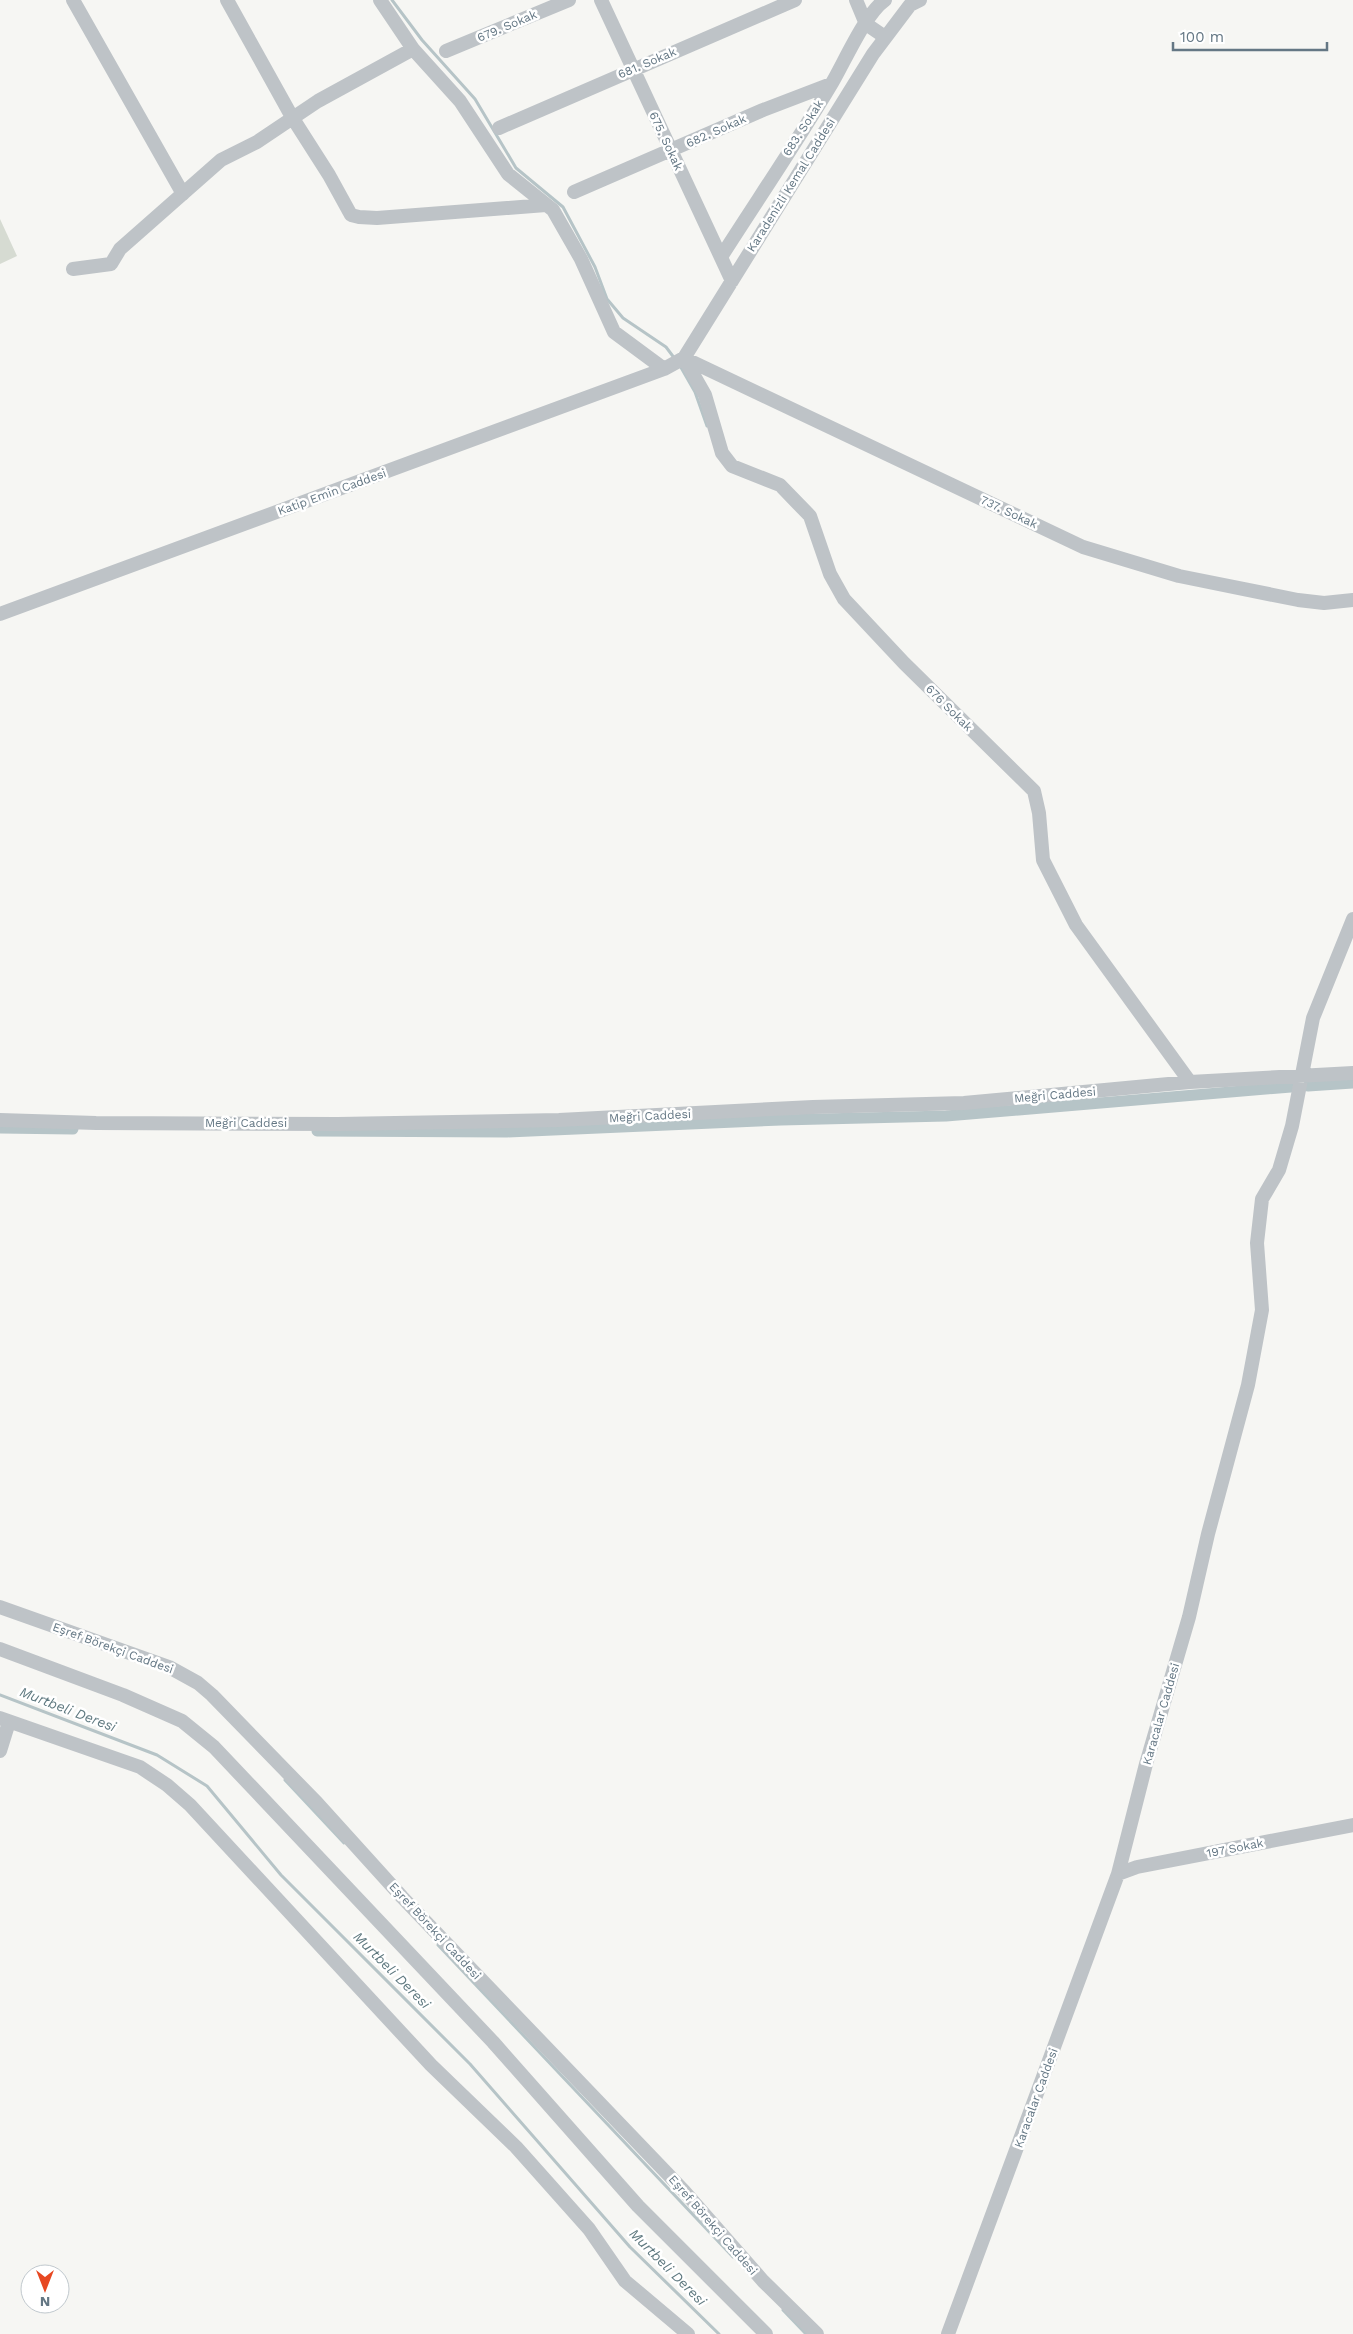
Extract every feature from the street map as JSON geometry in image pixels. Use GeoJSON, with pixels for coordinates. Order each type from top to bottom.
{"type":"FeatureCollection","features":[{"type":"Feature","properties":{"kind":"street"},"geometry":{"type":"LineString","coordinates":[[73,0],[183,194]]}},
{"type":"Feature","properties":{"kind":"street"},"geometry":{"type":"LineString","coordinates":[[227,0],[292,117],[329,175],[342,202],[351,215],[359,217],[386,217],[546,205]]}},
{"type":"Feature","properties":{"kind":"street"},"geometry":{"type":"LineString","coordinates":[[380,0],[412,49],[460,101],[508,174],[552,210],[581,259],[614,332],[675,363]]}},
{"type":"Feature","properties":{"kind":"street","name":"679. Sokak"},"geometry":{"type":"LineString","coordinates":[[446,51],[569,0]]}},
{"type":"Feature","properties":{"kind":"street","name":"675. Sokak"},"geometry":{"type":"LineString","coordinates":[[601,0],[732,281]]}},
{"type":"Feature","properties":{"kind":"street","name":"681. Sokak"},"geometry":{"type":"LineString","coordinates":[[499,128],[795,0]]}},
{"type":"Feature","properties":{"kind":"street"},"geometry":{"type":"LineString","coordinates":[[856,0],[866,24],[885,37]]}},
{"type":"Feature","properties":{"kind":"street","name":"683. Sokak"},"geometry":{"type":"LineString","coordinates":[[721,257],[831,84],[878,5],[885,0]]}},
{"type":"Feature","properties":{"kind":"street","name":"Karadenizli Kemal Caddesi"},"geometry":{"type":"LineString","coordinates":[[675,363],[732,281],[872,54],[910,6],[920,0]]}},
{"type":"Feature","properties":{"kind":"street"},"geometry":{"type":"LineString","coordinates":[[73,269],[111,264],[120,249],[221,160],[257,142],[318,100],[412,49]]}},
{"type":"Feature","properties":{"kind":"street","name":"682. Sokak"},"geometry":{"type":"LineString","coordinates":[[574,192],[763,110],[831,84]]}},
{"type":"Feature","properties":{"kind":"street","name":"737. Sokak"},"geometry":{"type":"LineString","coordinates":[[675,363],[1083,547],[1179,576],[1298,600],[1324,603],[1353,600]]}},
{"type":"Feature","properties":{"kind":"street","name":"Katip Emin Caddesi"},"geometry":{"type":"LineString","coordinates":[[0,614],[675,363]]}},
{"type":"Feature","properties":{"kind":"street","name":"676 Sokak"},"geometry":{"type":"LineString","coordinates":[[675,363],[704,395],[722,453],[732,466],[780,485],[810,516],[830,574],[844,599],[904,663],[1034,791],[1039,813],[1043,860],[1076,925],[1190,1082]]}},
{"type":"Feature","properties":{"kind":"street","name":"Karacalar Caddesi"},"geometry":{"type":"LineString","coordinates":[[948,2334],[1118,1874],[1146,1764],[1180,1652],[1248,1385],[1262,1310],[1257,1243],[1262,1199],[1279,1170],[1292,1126],[1313,1018],[1353,919]]}},
{"type":"Feature","properties":{"kind":"street","name":"Meğri Caddesi"},"geometry":{"type":"LineString","coordinates":[[0,1120],[193,1124],[559,1120],[814,1107],[964,1103],[1190,1082],[1353,1073]]}},
{"type":"Feature","properties":{"kind":"street","name":"Eşref Börekçi Caddesi"},"geometry":{"type":"LineString","coordinates":[[0,1607],[169,1667],[198,1683],[212,1695],[310,1796],[421,1918],[677,2184],[763,2281],[817,2334]]}},
{"type":"Feature","properties":{"kind":"street"},"geometry":{"type":"LineString","coordinates":[[0,1649],[123,1695],[182,1721],[214,1747],[493,2042],[638,2206],[766,2334]]}},
{"type":"Feature","properties":{"kind":"street"},"geometry":{"type":"LineString","coordinates":[[0,1751],[5,1720],[140,1767],[167,1785],[190,1804],[430,2066],[516,2147],[588,2229],[625,2281],[688,2334]]}},
{"type":"Feature","properties":{"kind":"street","name":"197 Sokak"},"geometry":{"type":"LineString","coordinates":[[1118,1874],[1138,1867],[1353,1825]]}},
{"type":"Feature","properties":{"kind":"shaded area"},"geometry":{"type":"Polygon","coordinates":[[[0,219],[17,256],[0,264],[0,219]]]}},
{"type":"Feature","properties":{"kind":"waterway"},"geometry":{"type":"LineString","coordinates":[[392,0],[422,40],[475,99],[516,168],[563,207],[595,267],[607,299],[623,318],[666,347],[675,359]]}},
{"type":"Feature","properties":{"kind":"waterway"},"geometry":{"type":"LineString","coordinates":[[679,364],[695,392],[707,426]]}},
{"type":"Feature","properties":{"kind":"waterway"},"geometry":{"type":"LineString","coordinates":[[1308,1086],[1353,1083]]}},
{"type":"Feature","properties":{"kind":"waterway"},"geometry":{"type":"LineString","coordinates":[[317,1131],[507,1132],[781,1120],[946,1116],[1291,1087]]}},
{"type":"Feature","properties":{"kind":"waterway"},"geometry":{"type":"LineString","coordinates":[[0,1128],[73,1129]]}},
{"type":"Feature","properties":{"kind":"waterway","name":"Murtbeli Deresi"},"geometry":{"type":"LineString","coordinates":[[0,1695],[157,1755],[207,1786],[281,1875],[470,2064],[630,2247],[719,2334]]}},
{"type":"Feature","properties":{"kind":"waterway"},"geometry":{"type":"LineString","coordinates":[[285,1780],[344,1843]]}},
{"type":"Feature","properties":{"kind":"waterway"},"geometry":{"type":"LineString","coordinates":[[438,1945],[733,2257]]}},
{"type":"Feature","properties":{"kind":"waterway"},"geometry":{"type":"LineString","coordinates":[[783,2310],[806,2334]]}}]}
